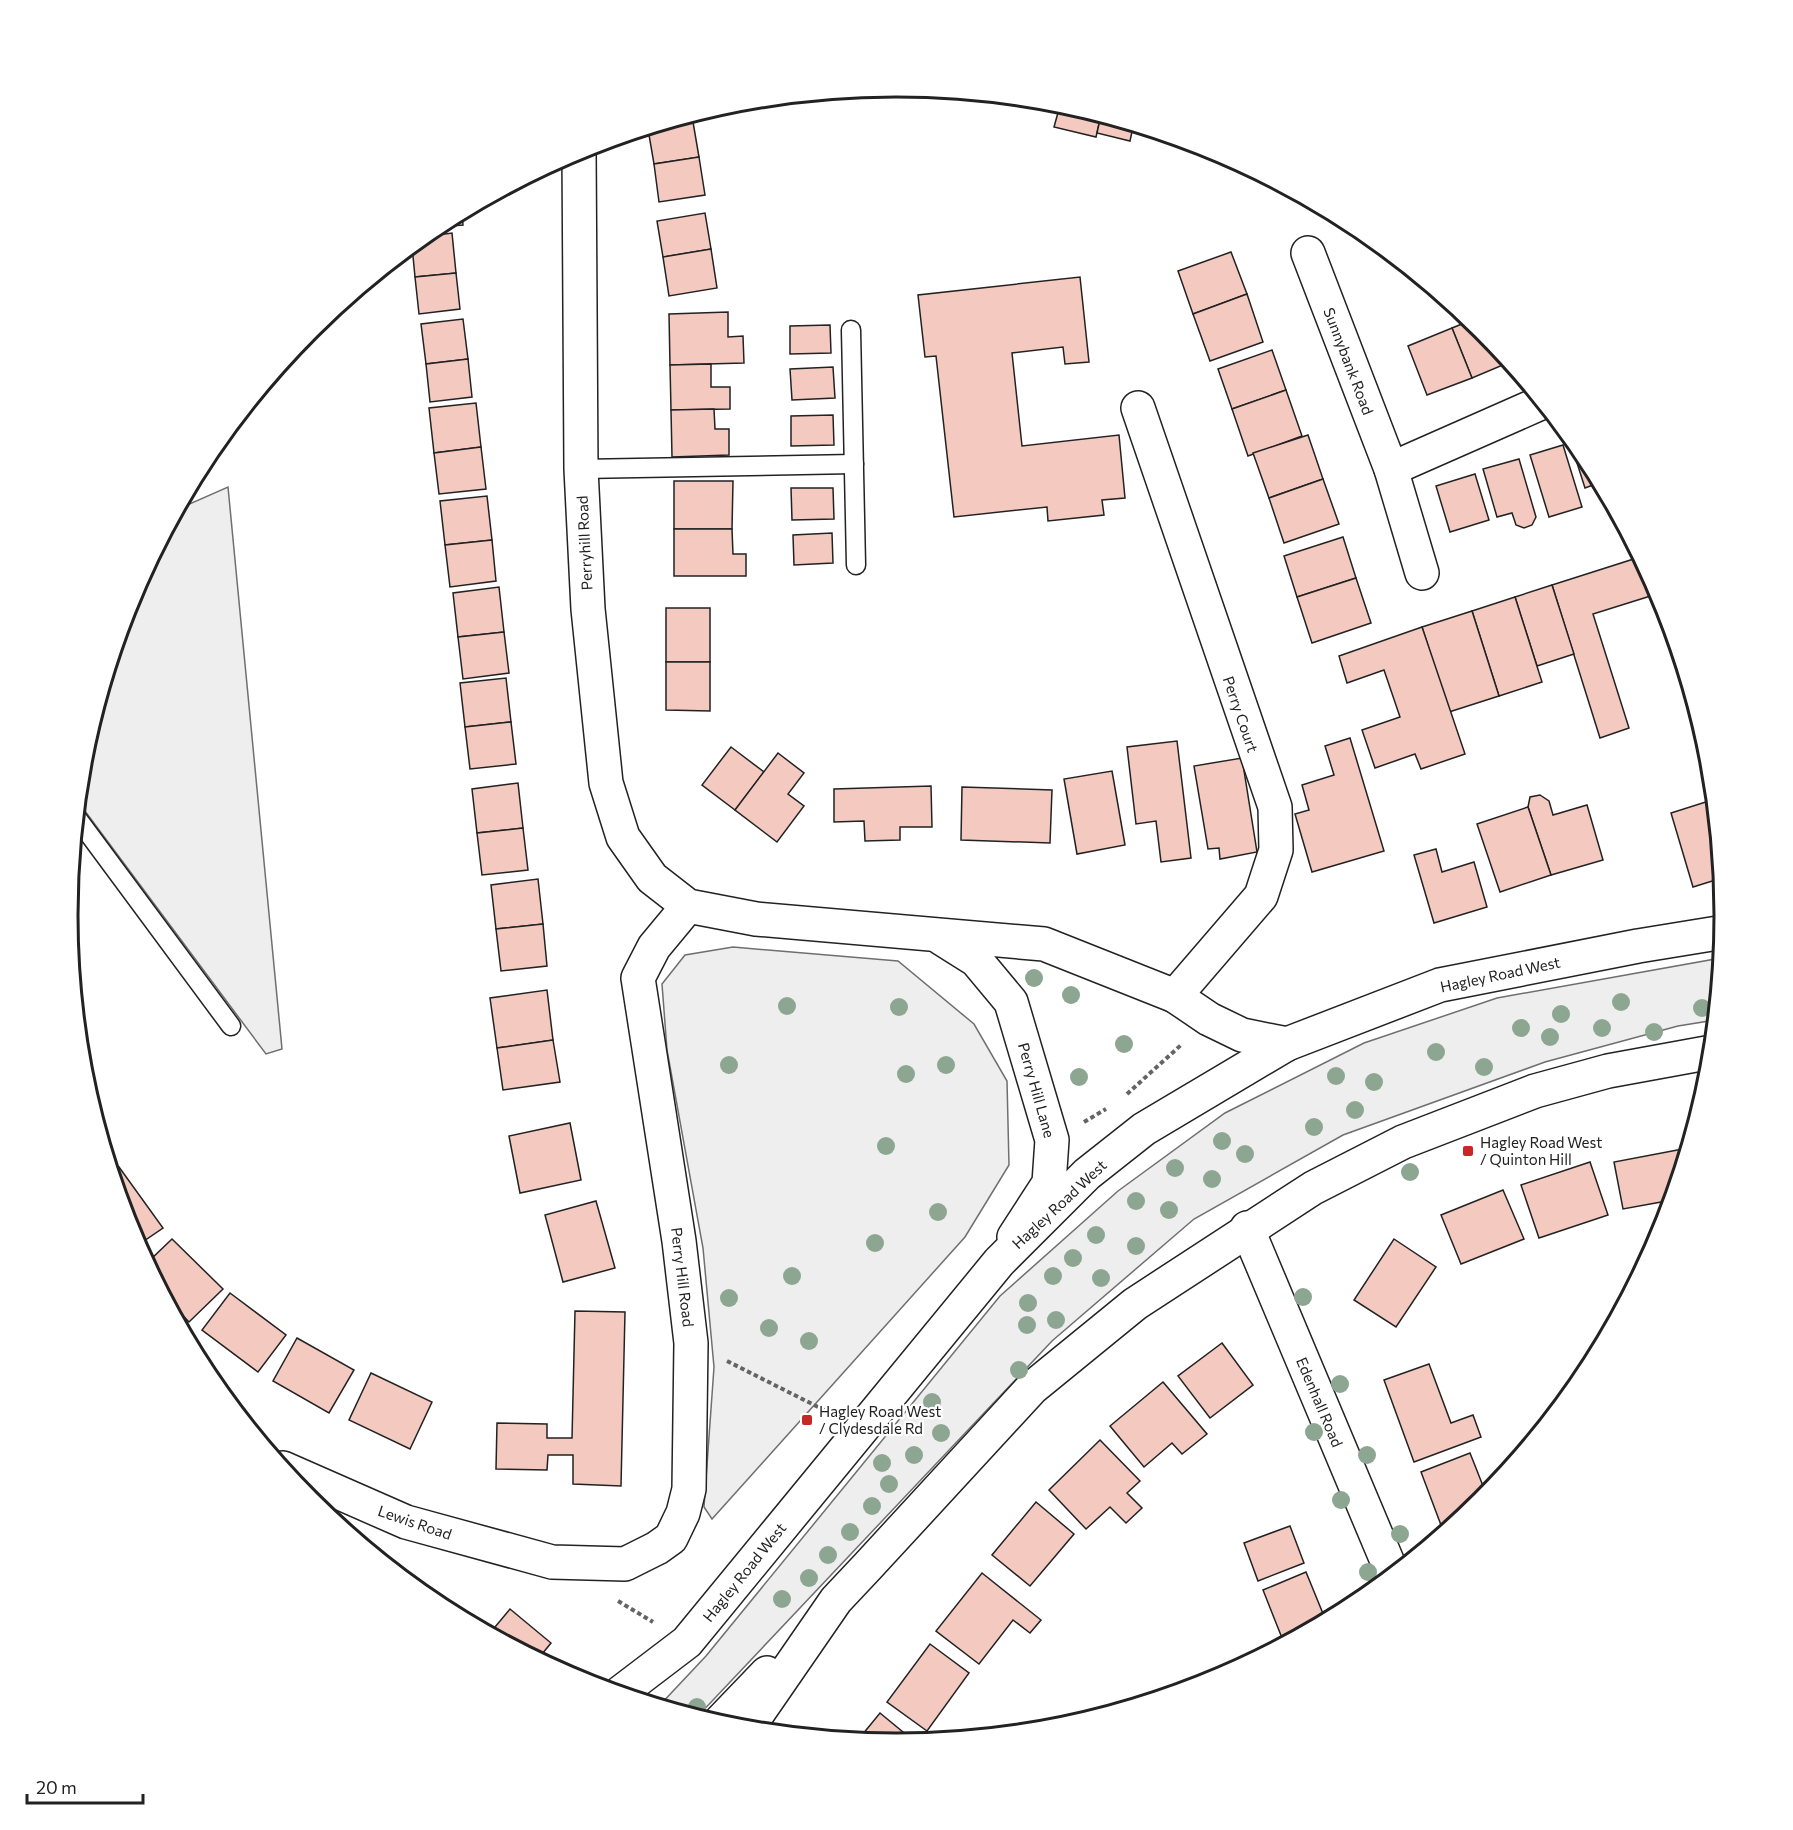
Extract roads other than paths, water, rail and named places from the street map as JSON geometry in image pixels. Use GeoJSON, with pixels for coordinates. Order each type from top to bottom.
{"type":"FeatureCollection","features":[{"type":"Feature","properties":{"kind":"main road","name":"Perryhill Road"},"geometry":{"type":"LineString","coordinates":[[579,161],[581,469],[588,609],[606,783],[623,837],[652,878],[688,906]]}},
{"type":"Feature","properties":{"kind":"main road","name":"Sunnybank Road"},"geometry":{"type":"LineString","coordinates":[[1308,253],[1391,469],[1422,573]]}},
{"type":"Feature","properties":{"kind":"main road"},"geometry":{"type":"LineString","coordinates":[[1391,469],[1536,405]]}},
{"type":"Feature","properties":{"kind":"main road","name":"Perry Court"},"geometry":{"type":"LineString","coordinates":[[1138,408],[1275,807],[1276,850],[1261,896],[1175,996]]}},
{"type":"Feature","properties":{"kind":"main road","name":"Perry Hill Lane"},"geometry":{"type":"LineString","coordinates":[[688,906],[756,919],[939,937],[1044,944],[1175,996],[1209,1019],[1242,1035],[1287,1044]]}},
{"type":"Feature","properties":{"kind":"main road","name":"Perry Hill Road"},"geometry":{"type":"LineString","coordinates":[[552,1562],[625,1564],[657,1548],[671,1538],[683,1514],[689,1489],[691,1343],[680,1241],[638,978],[654,947],[688,906]]}},
{"type":"Feature","properties":{"kind":"main road","name":"Hagley Road West"},"geometry":{"type":"LineString","coordinates":[[627,1688],[687,1642],[999,1262],[1087,1174],[1144,1129],[1287,1044],[1440,985],[1638,946],[1714,934]]}},
{"type":"Feature","properties":{"kind":"main road","name":"Perry Hill Lane"},"geometry":{"type":"LineString","coordinates":[[939,937],[975,960],[1011,1002],[1052,1140],[1049,1183],[999,1262]]}},
{"type":"Feature","properties":{"kind":"main road"},"geometry":{"type":"LineString","coordinates":[[726,1715],[1032,1388],[1135,1304],[1247,1228],[1313,1188],[1403,1142],[1453,1122],[1535,1091],[1608,1071],[1702,1055]]}},
{"type":"Feature","properties":{"kind":"main road","name":"Edenhall Road"},"geometry":{"type":"LineString","coordinates":[[1247,1228],[1390,1568]]}},
{"type":"Feature","properties":{"kind":"main road","name":"Lewis Road"},"geometry":{"type":"LineString","coordinates":[[301,1476],[406,1522],[552,1562]]}},
{"type":"Feature","properties":{"kind":"main road"},"geometry":{"type":"LineString","coordinates":[[753,1720],[836,1600]]}},
{"type":"Feature","properties":{"kind":"main road"},"geometry":{"type":"LineString","coordinates":[[643,1693],[687,1642]]}},
{"type":"Feature","properties":{"kind":"lane"},"geometry":{"type":"LineString","coordinates":[[851,330],[856,565]]}},
{"type":"Feature","properties":{"kind":"lane"},"geometry":{"type":"LineString","coordinates":[[581,469],[854,465]]}},
{"type":"Feature","properties":{"kind":"lane"},"geometry":{"type":"LineString","coordinates":[[83,826],[231,1026]]}},
{"type":"Feature","properties":{"kind":"place","name":"Hagley Road West / Quinton Hill"},"geometry":{"type":"Point","coordinates":[1468,1151]}},
{"type":"Feature","properties":{"kind":"place","name":"Hagley Road West / Clydesdale Rd"},"geometry":{"type":"Point","coordinates":[807,1420]}}]}
